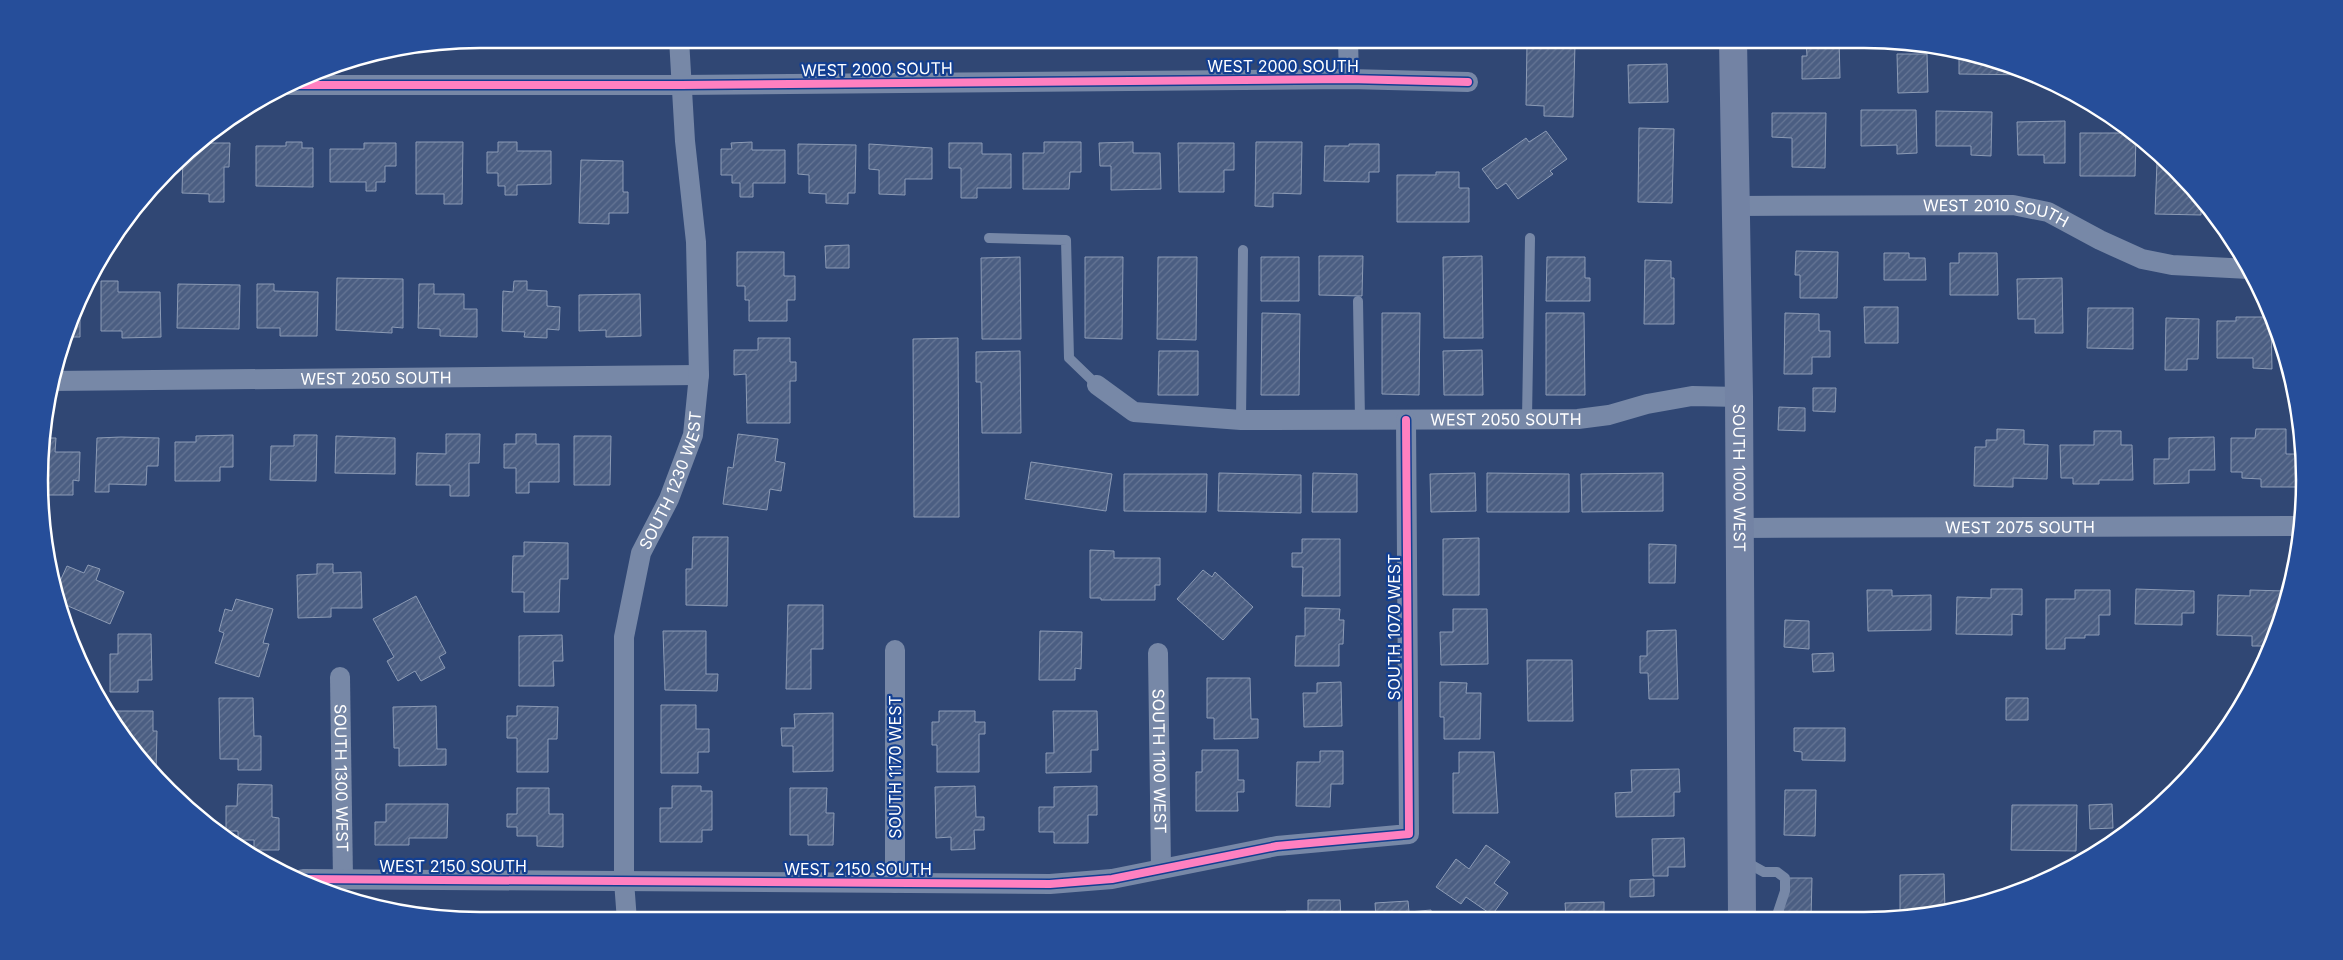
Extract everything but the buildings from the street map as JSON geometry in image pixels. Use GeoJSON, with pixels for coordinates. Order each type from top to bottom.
{"type":"FeatureCollection","features":[{"type":"Feature","properties":{"kind":"main road","name":"SOUTH 1000 WEST"},"geometry":{"type":"LineString","coordinates":[[1734,48],[1739,397],[1742,912]]}},
{"type":"Feature","properties":{"kind":"street","name":"SOUTH 1230 WEST"},"geometry":{"type":"LineString","coordinates":[[626,912],[624,881],[624,637],[641,553],[669,499],[693,434],[699,375],[696,242],[681,85],[679,48]]}},
{"type":"Feature","properties":{"kind":"street"},"geometry":{"type":"LineString","coordinates":[[1348,48],[1348,78]]}},
{"type":"Feature","properties":{"kind":"street","name":"WEST 2000 SOUTH"},"geometry":{"type":"LineString","coordinates":[[304,85],[681,85],[1348,78],[1468,82]]}},
{"type":"Feature","properties":{"kind":"street","name":"WEST 2010 SOUTH"},"geometry":{"type":"LineString","coordinates":[[1735,206],[2013,205],[2048,212],[2100,240],[2142,259],[2172,265],[2240,268]]}},
{"type":"Feature","properties":{"kind":"street","name":"WEST 2050 SOUTH"},"geometry":{"type":"LineString","coordinates":[[59,381],[699,375]]}},
{"type":"Feature","properties":{"kind":"street","name":"WEST 2050 SOUTH"},"geometry":{"type":"LineString","coordinates":[[1098,384],[1134,412],[1241,420],[1578,419],[1609,415],[1647,404],[1692,396],[1739,397]]}},
{"type":"Feature","properties":{"kind":"street","name":"SOUTH 1070 WEST"},"geometry":{"type":"LineString","coordinates":[[1406,420],[1409,834]]}},
{"type":"Feature","properties":{"kind":"street","name":"WEST 2075 SOUTH"},"geometry":{"type":"LineString","coordinates":[[1740,528],[2293,526]]}},
{"type":"Feature","properties":{"kind":"street","name":"SOUTH 1170 WEST"},"geometry":{"type":"LineString","coordinates":[[895,650],[895,883]]}},
{"type":"Feature","properties":{"kind":"street","name":"SOUTH 1100 WEST"},"geometry":{"type":"LineString","coordinates":[[1158,653],[1162,869]]}},
{"type":"Feature","properties":{"kind":"street","name":"SOUTH 1300 WEST"},"geometry":{"type":"LineString","coordinates":[[340,677],[343,879]]}},
{"type":"Feature","properties":{"kind":"street","name":"WEST 2150 SOUTH"},"geometry":{"type":"LineString","coordinates":[[312,879],[1050,884],[1112,879],[1277,846],[1409,834]]}},
{"type":"Feature","properties":{"kind":"lane"},"geometry":{"type":"LineString","coordinates":[[989,238],[1066,240],[1069,358],[1098,384]]}},
{"type":"Feature","properties":{"kind":"lane"},"geometry":{"type":"LineString","coordinates":[[1526,419],[1530,238]]}},
{"type":"Feature","properties":{"kind":"lane"},"geometry":{"type":"LineString","coordinates":[[1241,420],[1242,250]]}},
{"type":"Feature","properties":{"kind":"lane"},"geometry":{"type":"LineString","coordinates":[[1358,301],[1360,420]]}},
{"type":"Feature","properties":{"kind":"lane"},"geometry":{"type":"LineString","coordinates":[[1741,860],[1764,872],[1777,872],[1785,878],[1785,891],[1778,912]]}},
{"type":"Feature","properties":{"kind":"cycle path"},"geometry":{"type":"LineString","coordinates":[[304,85],[681,85],[1349,79],[1468,82]]}},
{"type":"Feature","properties":{"kind":"cycle path"},"geometry":{"type":"LineString","coordinates":[[312,879],[1050,884],[1112,879],[1277,846],[1409,834],[1406,420]]}}]}
